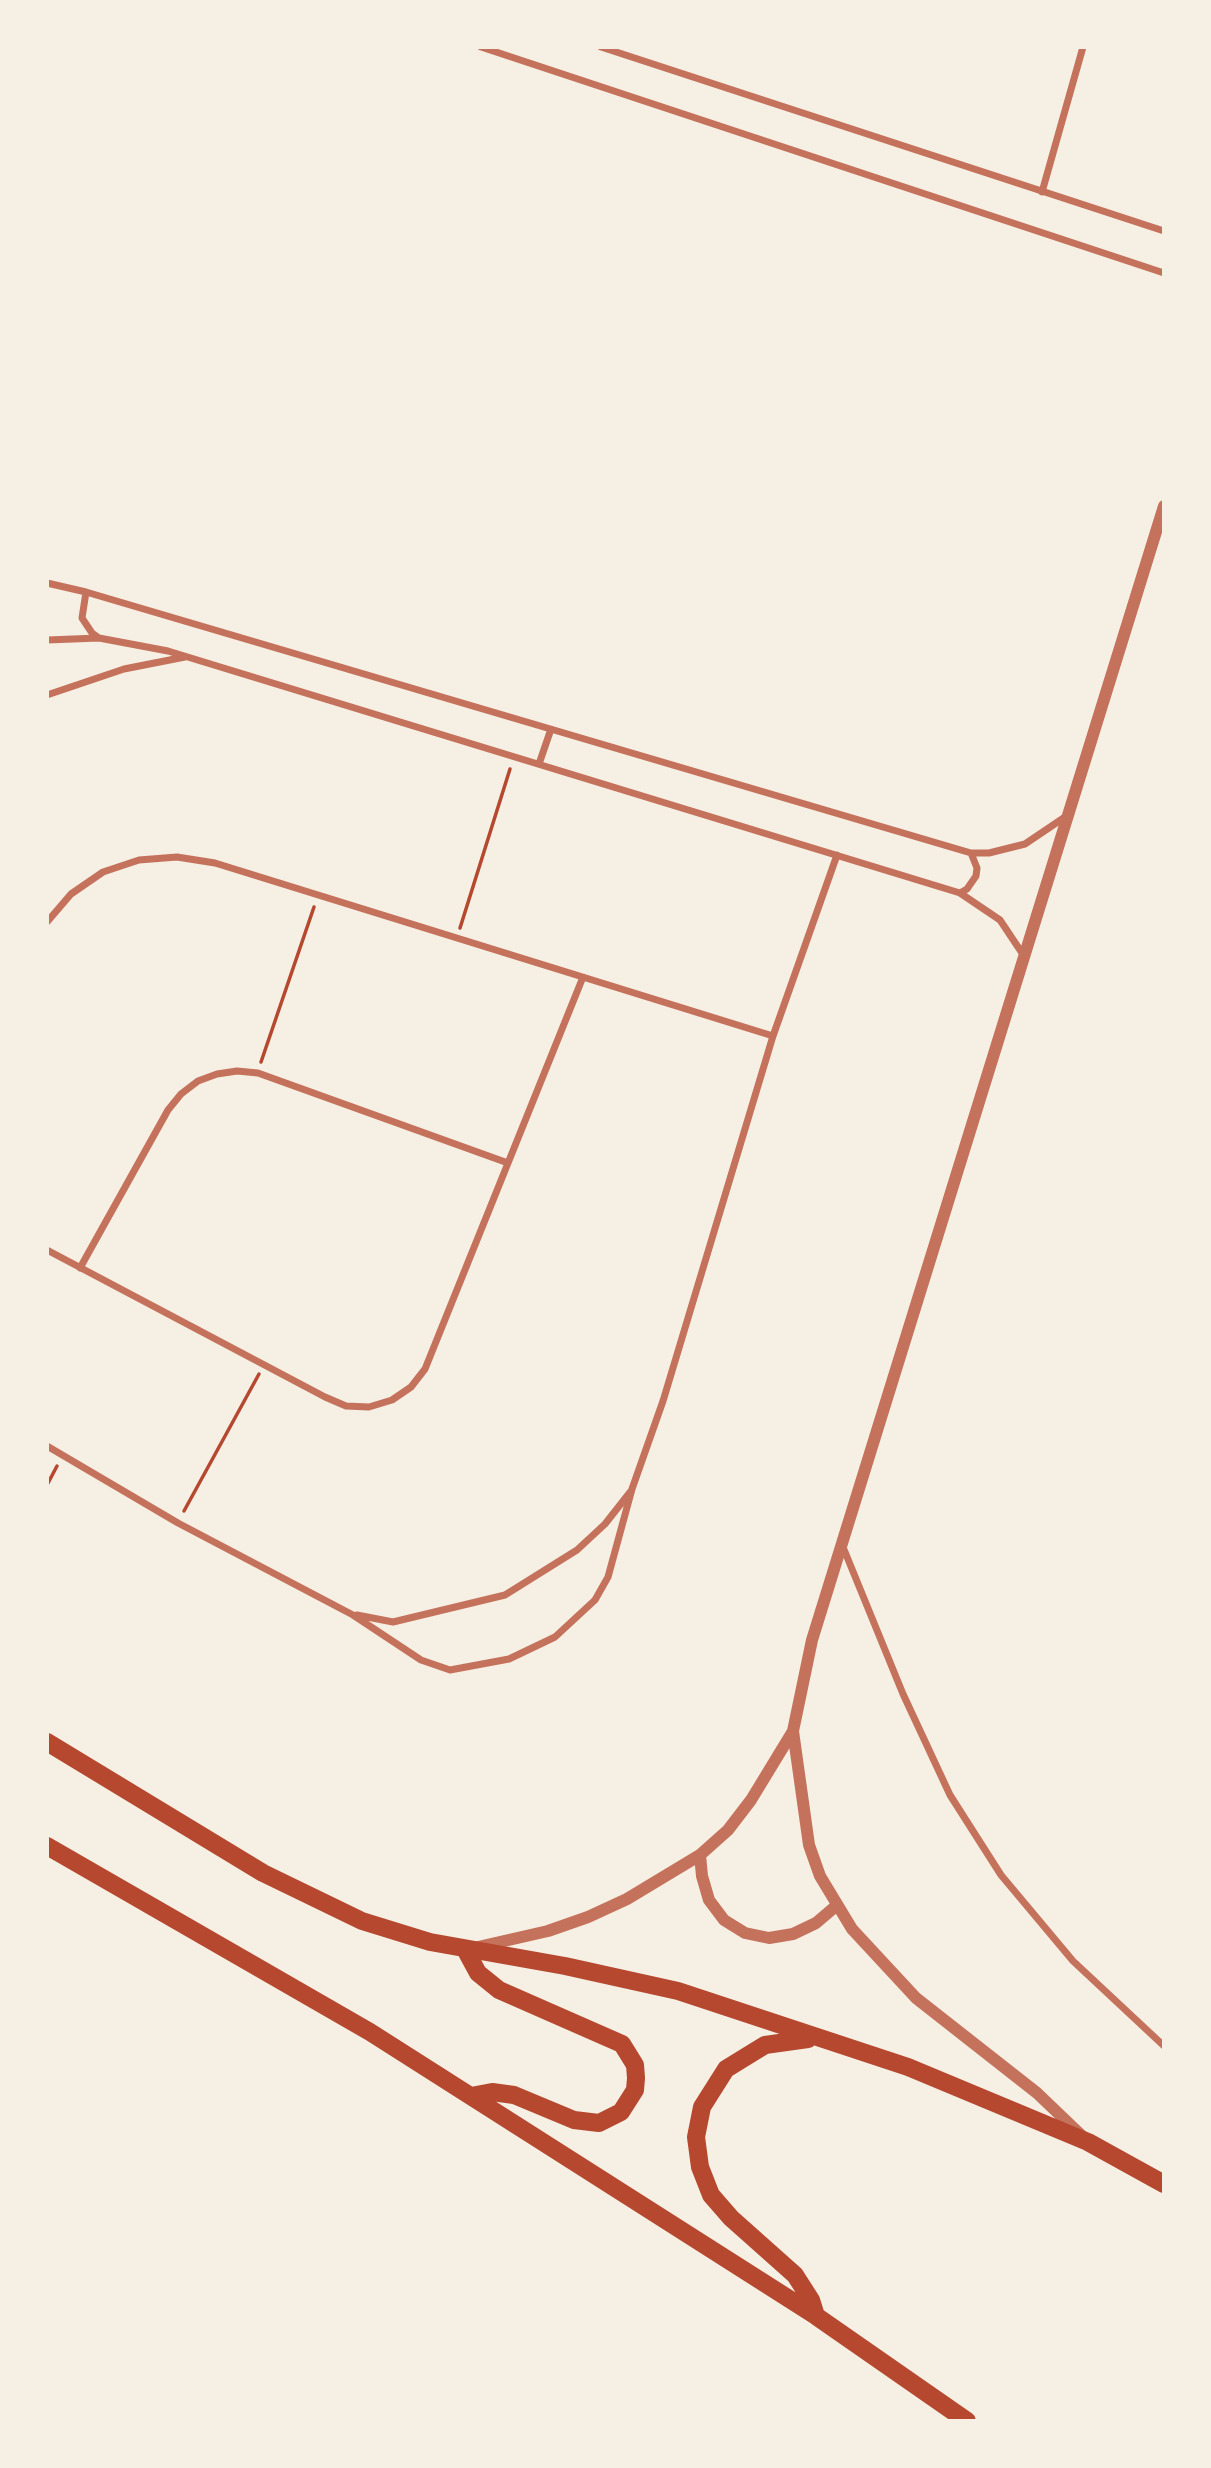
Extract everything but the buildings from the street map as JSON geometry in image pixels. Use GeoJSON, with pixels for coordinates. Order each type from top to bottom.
{"type":"FeatureCollection","features":[{"type":"Feature","properties":{"kind":"main road"},"geometry":{"type":"LineString","coordinates":[[47,1742],[295,1891],[362,1921],[464,1949],[565,1966],[677,1991],[908,2067],[1088,2142],[1164,2184]]}},
{"type":"Feature","properties":{"kind":"main road"},"geometry":{"type":"LineString","coordinates":[[47,1846],[370,2032],[816,2316],[967,2421]]}},
{"type":"Feature","properties":{"kind":"main road"},"geometry":{"type":"LineString","coordinates":[[464,1949],[478,1973],[499,1990],[622,2044],[635,2065],[636,2078],[635,2090],[621,2112],[599,2123],[574,2120],[513,2095],[492,2092],[471,2096]]}},
{"type":"Feature","properties":{"kind":"main road"},"geometry":{"type":"LineString","coordinates":[[816,2316],[811,2300],[795,2275],[731,2218],[711,2195],[700,2167],[696,2137],[708,2094],[716,2081],[738,2060],[779,2041],[819,2038]]}},
{"type":"Feature","properties":{"kind":"street"},"geometry":{"type":"LineString","coordinates":[[481,47],[1164,273]]}},
{"type":"Feature","properties":{"kind":"street"},"geometry":{"type":"LineString","coordinates":[[601,47],[1164,231]]}},
{"type":"Feature","properties":{"kind":"street"},"geometry":{"type":"LineString","coordinates":[[1042,192],[1083,47]]}},
{"type":"Feature","properties":{"kind":"street"},"geometry":{"type":"LineString","coordinates":[[1088,2142],[1037,2093],[916,1998],[870,1952],[836,1906],[820,1876],[809,1845],[793,1731],[805,1666],[1164,506]]}},
{"type":"Feature","properties":{"kind":"street"},"geometry":{"type":"LineString","coordinates":[[47,583],[86,592],[971,853],[989,853],[1025,844],[1068,814]]}},
{"type":"Feature","properties":{"kind":"street"},"geometry":{"type":"LineString","coordinates":[[86,592],[81,609],[82,618],[92,634],[99,638]]}},
{"type":"Feature","properties":{"kind":"street"},"geometry":{"type":"LineString","coordinates":[[47,640],[99,638],[134,643],[187,657],[960,893],[1000,920],[1024,956]]}},
{"type":"Feature","properties":{"kind":"street"},"geometry":{"type":"LineString","coordinates":[[47,695],[114,671],[187,657]]}},
{"type":"Feature","properties":{"kind":"street"},"geometry":{"type":"LineString","coordinates":[[539,764],[551,729]]}},
{"type":"Feature","properties":{"kind":"street"},"geometry":{"type":"LineString","coordinates":[[960,893],[967,889],[976,876],[977,868],[971,853]]}},
{"type":"Feature","properties":{"kind":"street"},"geometry":{"type":"LineString","coordinates":[[47,1446],[177,1522],[353,1615],[421,1660],[450,1670],[478,1667],[529,1651],[555,1637],[595,1600],[608,1577],[632,1489],[663,1401],[773,1036],[836,855]]}},
{"type":"Feature","properties":{"kind":"street"},"geometry":{"type":"LineString","coordinates":[[47,922],[71,894],[103,872],[139,860],[177,856],[215,863],[773,1036]]}},
{"type":"Feature","properties":{"kind":"street"},"geometry":{"type":"LineString","coordinates":[[47,1251],[263,1366],[346,1406],[369,1407],[392,1401],[411,1387],[425,1369],[583,977]]}},
{"type":"Feature","properties":{"kind":"street"},"geometry":{"type":"LineString","coordinates":[[80,1268],[168,1110],[181,1094],[198,1081],[217,1074],[258,1073],[508,1163]]}},
{"type":"Feature","properties":{"kind":"street"},"geometry":{"type":"LineString","coordinates":[[353,1615],[393,1622],[505,1595],[577,1550],[605,1524],[632,1489]]}},
{"type":"Feature","properties":{"kind":"street"},"geometry":{"type":"LineString","coordinates":[[843,1547],[904,1694],[950,1795],[1001,1875],[1073,1961],[1164,2046]]}},
{"type":"Feature","properties":{"kind":"street"},"geometry":{"type":"LineString","coordinates":[[464,1949],[517,1939],[588,1917],[637,1894],[700,1856],[728,1830],[751,1800],[793,1731]]}},
{"type":"Feature","properties":{"kind":"street"},"geometry":{"type":"LineString","coordinates":[[700,1856],[709,1900],[724,1920],[745,1933],[769,1938],[793,1934],[816,1923],[836,1906]]}},
{"type":"Feature","properties":{"kind":"path"},"geometry":{"type":"LineString","coordinates":[[457,938],[514,757]]}},
{"type":"Feature","properties":{"kind":"path"},"geometry":{"type":"LineString","coordinates":[[258,1073],[318,895]]}},
{"type":"Feature","properties":{"kind":"path"},"geometry":{"type":"LineString","coordinates":[[177,1522],[263,1366]]}},
{"type":"Feature","properties":{"kind":"path"},"geometry":{"type":"LineString","coordinates":[[47,1485],[63,1455]]}}]}
